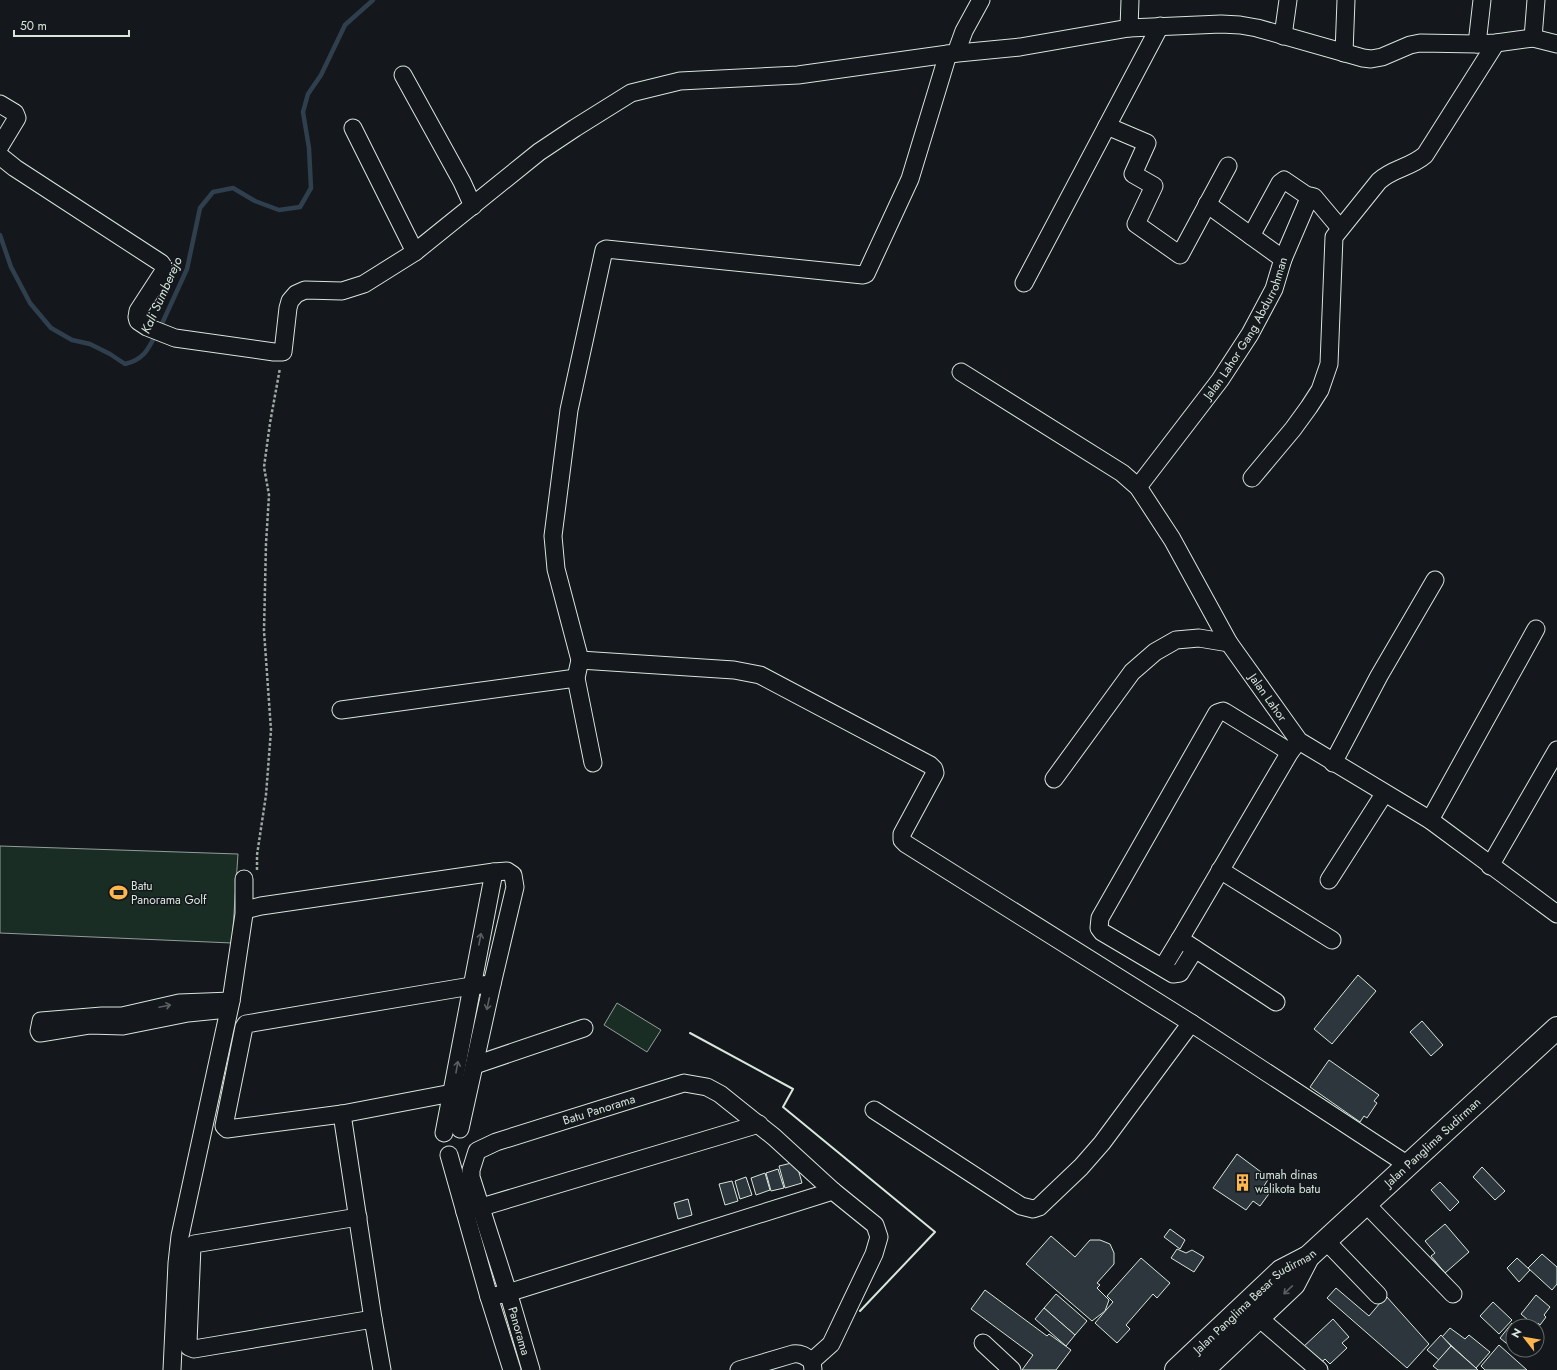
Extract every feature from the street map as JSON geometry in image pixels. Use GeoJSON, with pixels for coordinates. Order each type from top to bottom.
{"type":"FeatureCollection","features":[{"type":"Feature","properties":{"kind":"main road","name":"Jalan Panglima Sudirman"},"geometry":{"type":"LineString","coordinates":[[1308,1258],[1557,1028]]}},
{"type":"Feature","properties":{"kind":"main road","name":"Jalan Panglima Besar Sudirman"},"geometry":{"type":"LineString","coordinates":[[1203,1370],[1294,1284],[1308,1258]]}},
{"type":"Feature","properties":{"kind":"main road","name":"Jalan Panglima Besar Sudirman"},"geometry":{"type":"LineString","coordinates":[[1176,1370],[1281,1270],[1308,1258]]}},
{"type":"Feature","properties":{"kind":"street"},"geometry":{"type":"LineString","coordinates":[[593,763],[576,678],[580,660],[556,569],[553,536],[569,410],[604,250],[606,248],[863,275],[866,274],[910,179],[952,53],[981,0]]}},
{"type":"Feature","properties":{"kind":"street"},"geometry":{"type":"LineString","coordinates":[[1129,28],[1130,0]]}},
{"type":"Feature","properties":{"kind":"street"},"geometry":{"type":"LineString","coordinates":[[1283,36],[1288,0]]}},
{"type":"Feature","properties":{"kind":"street"},"geometry":{"type":"LineString","coordinates":[[1344,53],[1346,0]]}},
{"type":"Feature","properties":{"kind":"street"},"geometry":{"type":"LineString","coordinates":[[1477,44],[1482,0]]}},
{"type":"Feature","properties":{"kind":"street"},"geometry":{"type":"LineString","coordinates":[[1533,38],[1536,0]]}},
{"type":"Feature","properties":{"kind":"street"},"geometry":{"type":"LineString","coordinates":[[0,156],[15,168],[164,266],[162,276],[141,307],[137,317],[138,322],[175,338],[283,352],[288,308],[290,301],[296,294],[305,290],[342,291],[364,284],[415,252],[539,152],[575,128],[631,93],[680,81],[798,75],[952,53],[1020,47],[1129,28],[1160,26],[1240,25],[1371,59],[1382,57],[1410,45],[1420,43],[1477,44],[1533,38],[1557,44]]}},
{"type":"Feature","properties":{"kind":"street"},"geometry":{"type":"LineString","coordinates":[[1024,283],[1160,26]]}},
{"type":"Feature","properties":{"kind":"street"},"geometry":{"type":"LineString","coordinates":[[1252,478],[1309,407],[1320,390],[1329,364],[1334,237],[1379,181],[1386,175],[1410,166],[1424,155],[1496,43]]}},
{"type":"Feature","properties":{"kind":"street"},"geometry":{"type":"LineString","coordinates":[[403,75],[462,182],[473,206]]}},
{"type":"Feature","properties":{"kind":"street"},"geometry":{"type":"LineString","coordinates":[[0,104],[15,113],[17,118],[0,146]]}},
{"type":"Feature","properties":{"kind":"street"},"geometry":{"type":"LineString","coordinates":[[1107,126],[1147,143],[1133,174],[1154,186],[1136,224],[1180,255],[1228,166]]}},
{"type":"Feature","properties":{"kind":"street"},"geometry":{"type":"LineString","coordinates":[[354,128],[415,252]]}},
{"type":"Feature","properties":{"kind":"street"},"geometry":{"type":"LineString","coordinates":[[1251,236],[1280,183],[1284,180],[1309,197],[1311,195],[1313,196],[1340,228]]}},
{"type":"Feature","properties":{"kind":"street","name":"Jalan Lahor Gang Abdurrohman"},"geometry":{"type":"LineString","coordinates":[[1138,487],[1220,380],[1250,334],[1274,288],[1283,260],[1309,197]]}},
{"type":"Feature","properties":{"kind":"street"},"geometry":{"type":"LineString","coordinates":[[1207,204],[1283,260]]}},
{"type":"Feature","properties":{"kind":"street","name":"Jalan Lahor"},"geometry":{"type":"LineString","coordinates":[[961,372],[1122,473],[1138,487],[1172,539],[1229,642],[1295,747],[1333,763],[1430,820],[1490,866],[1557,914]]}},
{"type":"Feature","properties":{"kind":"street"},"geometry":{"type":"LineString","coordinates":[[1333,763],[1379,676],[1435,580]]}},
{"type":"Feature","properties":{"kind":"street"},"geometry":{"type":"LineString","coordinates":[[1430,820],[1536,629]]}},
{"type":"Feature","properties":{"kind":"street"},"geometry":{"type":"LineString","coordinates":[[1054,779],[1132,672],[1154,652],[1176,640],[1199,638],[1229,642]]}},
{"type":"Feature","properties":{"kind":"street"},"geometry":{"type":"LineString","coordinates":[[580,660],[734,670],[760,675],[930,765],[934,769],[935,774],[902,834],[902,840],[906,844],[1190,1023],[1408,1165]]}},
{"type":"Feature","properties":{"kind":"street"},"geometry":{"type":"LineString","coordinates":[[341,710],[576,678]]}},
{"type":"Feature","properties":{"kind":"street"},"geometry":{"type":"LineString","coordinates":[[1163,968],[1220,870],[1295,747],[1223,711],[1220,711],[1214,716],[1104,911],[1099,923],[1099,928],[1102,932],[1173,974],[1180,973],[1195,949]]}},
{"type":"Feature","properties":{"kind":"street"},"geometry":{"type":"LineString","coordinates":[[1490,866],[1557,750]]}},
{"type":"Feature","properties":{"kind":"street"},"geometry":{"type":"LineString","coordinates":[[1329,880],[1384,794]]}},
{"type":"Feature","properties":{"kind":"street"},"geometry":{"type":"LineString","coordinates":[[1220,870],[1332,940]]}},
{"type":"Feature","properties":{"kind":"street"},"geometry":{"type":"LineString","coordinates":[[245,910],[268,905],[494,872],[510,872],[514,878],[515,887],[460,1129]]}},
{"type":"Feature","properties":{"kind":"street"},"geometry":{"type":"LineString","coordinates":[[473,1147],[458,1156],[449,1155],[442,1150],[440,1141],[444,1133],[494,872]]}},
{"type":"Feature","properties":{"kind":"street"},"geometry":{"type":"LineString","coordinates":[[172,1370],[176,1263],[180,1236],[225,1033],[250,877]]}},
{"type":"Feature","properties":{"kind":"street"},"geometry":{"type":"LineString","coordinates":[[1180,939],[1276,1002]]}},
{"type":"Feature","properties":{"kind":"street"},"geometry":{"type":"LineString","coordinates":[[452,1092],[342,1114],[227,1129],[224,1126],[246,1024],[471,986],[492,984]]}},
{"type":"Feature","properties":{"kind":"street"},"geometry":{"type":"LineString","coordinates":[[179,1003],[230,1005],[124,1026],[88,1025],[40,1033],[39,1031],[40,1020],[95,1016],[122,1016],[179,1003]]}},
{"type":"Feature","properties":{"kind":"street"},"geometry":{"type":"LineString","coordinates":[[874,1110],[1021,1206],[1033,1209],[1039,1207],[1081,1167],[1102,1143],[1190,1023]]}},
{"type":"Feature","properties":{"kind":"street"},"geometry":{"type":"LineString","coordinates":[[475,1065],[584,1028]]}},
{"type":"Feature","properties":{"kind":"street","name":"Batu Panorama"},"geometry":{"type":"LineString","coordinates":[[473,1147],[496,1142],[684,1083],[707,1087],[720,1094],[759,1124],[833,1191],[875,1226],[879,1237],[874,1254],[831,1344],[812,1366]]}},
{"type":"Feature","properties":{"kind":"street"},"geometry":{"type":"LineString","coordinates":[[342,1114],[382,1370]]}},
{"type":"Feature","properties":{"kind":"street"},"geometry":{"type":"LineString","coordinates":[[473,1209],[759,1124]]}},
{"type":"Feature","properties":{"kind":"street"},"geometry":{"type":"LineString","coordinates":[[444,1133],[452,1128],[460,1129],[467,1134],[473,1147],[470,1174],[473,1209],[489,1297],[512,1370]]}},
{"type":"Feature","properties":{"kind":"street"},"geometry":{"type":"LineString","coordinates":[[449,1155],[508,1293]]}},
{"type":"Feature","properties":{"kind":"street"},"geometry":{"type":"LineString","coordinates":[[489,1297],[508,1293],[833,1191]]}},
{"type":"Feature","properties":{"kind":"street"},"geometry":{"type":"LineString","coordinates":[[1366,1204],[1453,1294]]}},
{"type":"Feature","properties":{"kind":"street"},"geometry":{"type":"LineString","coordinates":[[358,1217],[194,1244],[192,1246],[188,1343],[189,1348],[194,1349],[373,1319]]}},
{"type":"Feature","properties":{"kind":"street"},"geometry":{"type":"LineString","coordinates":[[1326,1241],[1378,1295]]}},
{"type":"Feature","properties":{"kind":"street","name":"Panorama"},"geometry":{"type":"LineString","coordinates":[[508,1293],[531,1370]]}},
{"type":"Feature","properties":{"kind":"street"},"geometry":{"type":"LineString","coordinates":[[1259,1318],[1319,1370]]}},
{"type":"Feature","properties":{"kind":"street"},"geometry":{"type":"LineString","coordinates":[[983,1343],[1012,1370]]}},
{"type":"Feature","properties":{"kind":"street"},"geometry":{"type":"LineString","coordinates":[[739,1370],[792,1354],[804,1355],[812,1366]]}},
{"type":"Feature","properties":{"kind":"path"},"geometry":{"type":"LineString","coordinates":[[250,877],[257,855],[266,795],[271,730],[264,631],[269,495],[264,467],[270,423],[283,352]]}},
{"type":"Feature","properties":{"kind":"green space","name":"Batu Panorama Golf"},"geometry":{"type":"Polygon","coordinates":[[[0,846],[238,854],[232,943],[0,933],[0,846]]]}},
{"type":"Feature","properties":{"kind":"green space"},"geometry":{"type":"Polygon","coordinates":[[[617,1003],[661,1030],[647,1052],[604,1025],[617,1003]]]}},
{"type":"Feature","properties":{"kind":"building"},"geometry":{"type":"Polygon","coordinates":[[[1358,975],[1376,991],[1332,1044],[1314,1029],[1358,975]]]}},
{"type":"Feature","properties":{"kind":"building"},"geometry":{"type":"Polygon","coordinates":[[[1422,1021],[1443,1045],[1431,1056],[1410,1032],[1422,1021]]]}},
{"type":"Feature","properties":{"kind":"building"},"geometry":{"type":"Polygon","coordinates":[[[1329,1060],[1379,1095],[1374,1101],[1377,1103],[1367,1118],[1364,1116],[1360,1122],[1310,1087],[1329,1060]]]}},
{"type":"Feature","properties":{"kind":"building","name":"rumah dinas walikota batu"},"geometry":{"type":"Polygon","coordinates":[[[1237,1154],[1269,1178],[1264,1186],[1271,1191],[1260,1206],[1253,1201],[1246,1210],[1213,1188],[1237,1154]]]}},
{"type":"Feature","properties":{"kind":"building"},"geometry":{"type":"Polygon","coordinates":[[[796,1162],[802,1183],[785,1188],[779,1166],[796,1162]]]}},
{"type":"Feature","properties":{"kind":"building"},"geometry":{"type":"Polygon","coordinates":[[[1482,1167],[1505,1191],[1495,1200],[1473,1177],[1482,1167]]]}},
{"type":"Feature","properties":{"kind":"building"},"geometry":{"type":"Polygon","coordinates":[[[778,1169],[784,1188],[771,1191],[766,1173],[778,1169]]]}},
{"type":"Feature","properties":{"kind":"building"},"geometry":{"type":"Polygon","coordinates":[[[765,1173],[770,1190],[756,1195],[751,1178],[765,1173]]]}},
{"type":"Feature","properties":{"kind":"building"},"geometry":{"type":"Polygon","coordinates":[[[746,1177],[752,1195],[740,1199],[735,1181],[746,1177]]]}},
{"type":"Feature","properties":{"kind":"building"},"geometry":{"type":"Polygon","coordinates":[[[732,1181],[738,1201],[725,1205],[719,1184],[732,1181]]]}},
{"type":"Feature","properties":{"kind":"building"},"geometry":{"type":"Polygon","coordinates":[[[1440,1182],[1459,1202],[1450,1211],[1431,1190],[1440,1182]]]}},
{"type":"Feature","properties":{"kind":"building"},"geometry":{"type":"Polygon","coordinates":[[[688,1199],[692,1215],[678,1219],[674,1203],[688,1199]]]}},
{"type":"Feature","properties":{"kind":"building"},"geometry":{"type":"Polygon","coordinates":[[[1445,1224],[1469,1252],[1445,1273],[1431,1256],[1435,1253],[1425,1241],[1445,1224]]]}},
{"type":"Feature","properties":{"kind":"building"},"geometry":{"type":"Polygon","coordinates":[[[1170,1229],[1185,1240],[1180,1249],[1164,1237],[1170,1229]]]}},
{"type":"Feature","properties":{"kind":"building"},"geometry":{"type":"Polygon","coordinates":[[[1051,1236],[1075,1257],[1090,1240],[1100,1240],[1110,1244],[1114,1253],[1114,1264],[1097,1283],[1100,1285],[1097,1288],[1109,1300],[1105,1311],[1092,1321],[1026,1264],[1051,1236]]]}},
{"type":"Feature","properties":{"kind":"building"},"geometry":{"type":"Polygon","coordinates":[[[1177,1249],[1186,1253],[1192,1250],[1204,1257],[1194,1272],[1171,1258],[1177,1249]]]}},
{"type":"Feature","properties":{"kind":"building"},"geometry":{"type":"Polygon","coordinates":[[[1542,1254],[1557,1267],[1557,1284],[1552,1290],[1528,1268],[1542,1254]]]}},
{"type":"Feature","properties":{"kind":"building"},"geometry":{"type":"Polygon","coordinates":[[[1141,1258],[1170,1283],[1157,1298],[1153,1294],[1126,1325],[1130,1329],[1117,1343],[1095,1323],[1113,1302],[1107,1296],[1141,1258]]]}},
{"type":"Feature","properties":{"kind":"building"},"geometry":{"type":"Polygon","coordinates":[[[1517,1258],[1530,1270],[1519,1282],[1507,1268],[1517,1258]]]}},
{"type":"Feature","properties":{"kind":"building"},"geometry":{"type":"Polygon","coordinates":[[[1336,1288],[1369,1316],[1386,1296],[1429,1344],[1407,1368],[1327,1298],[1336,1288]]]}},
{"type":"Feature","properties":{"kind":"building"},"geometry":{"type":"Polygon","coordinates":[[[985,1290],[1047,1336],[1049,1334],[1071,1350],[1056,1370],[1022,1370],[1033,1355],[971,1309],[985,1290]]]}},
{"type":"Feature","properties":{"kind":"building"},"geometry":{"type":"Polygon","coordinates":[[[1056,1294],[1087,1321],[1075,1335],[1044,1308],[1056,1294]]]}},
{"type":"Feature","properties":{"kind":"building"},"geometry":{"type":"Polygon","coordinates":[[[1536,1295],[1550,1307],[1544,1315],[1546,1317],[1545,1318],[1526,1318],[1521,1314],[1536,1295]]]}},
{"type":"Feature","properties":{"kind":"building"},"geometry":{"type":"Polygon","coordinates":[[[1493,1302],[1510,1318],[1505,1318],[1505,1328],[1499,1334],[1480,1316],[1493,1302]]]}},
{"type":"Feature","properties":{"kind":"building"},"geometry":{"type":"Polygon","coordinates":[[[1044,1308],[1075,1335],[1066,1346],[1035,1319],[1044,1308]]]}},
{"type":"Feature","properties":{"kind":"building"},"geometry":{"type":"Polygon","coordinates":[[[1333,1319],[1349,1337],[1342,1343],[1347,1348],[1330,1364],[1325,1359],[1317,1366],[1301,1349],[1333,1319]]]}},
{"type":"Feature","properties":{"kind":"building"},"geometry":{"type":"Polygon","coordinates":[[[1450,1328],[1465,1339],[1469,1335],[1490,1352],[1476,1368],[1442,1337],[1450,1328]]]}},
{"type":"Feature","properties":{"kind":"building"},"geometry":{"type":"Polygon","coordinates":[[[1505,1332],[1505,1342],[1500,1338],[1505,1332]]]}},
{"type":"Feature","properties":{"kind":"building"},"geometry":{"type":"Polygon","coordinates":[[[1441,1335],[1451,1346],[1439,1360],[1427,1350],[1441,1335]]]}},
{"type":"Feature","properties":{"kind":"building"},"geometry":{"type":"Polygon","coordinates":[[[1499,1345],[1505,1350],[1505,1358],[1514,1358],[1527,1370],[1485,1370],[1481,1366],[1499,1345]]]}},
{"type":"Feature","properties":{"kind":"building"},"geometry":{"type":"Polygon","coordinates":[[[1451,1346],[1478,1370],[1438,1370],[1433,1366],[1451,1346]]]}},
{"type":"Feature","properties":{"kind":"waterway","name":"Kali Sumberejo"},"geometry":{"type":"LineString","coordinates":[[160,328],[187,269],[200,208],[213,192],[233,188],[255,201],[279,210],[300,207],[311,188],[309,148],[303,112],[308,94],[321,75],[345,25],[373,0]]}},
{"type":"Feature","properties":{"kind":"waterway","name":"Kali Sumberejo"},"geometry":{"type":"LineString","coordinates":[[0,235],[11,267],[30,303],[51,328],[72,340],[90,344],[110,354],[125,364],[141,357],[156,334]]}},
{"type":"Feature","properties":{"kind":"wall"},"geometry":{"type":"LineString","coordinates":[[690,1033],[793,1089],[783,1107],[935,1232],[860,1311]]}},
{"type":"Feature","properties":{"kind":"place","name":"Batu Panorama Golf"},"geometry":{"type":"Point","coordinates":[118,893]}},
{"type":"Feature","properties":{"kind":"place","name":"rumah dinas walikota batu"},"geometry":{"type":"Point","coordinates":[1242,1182]}}]}
